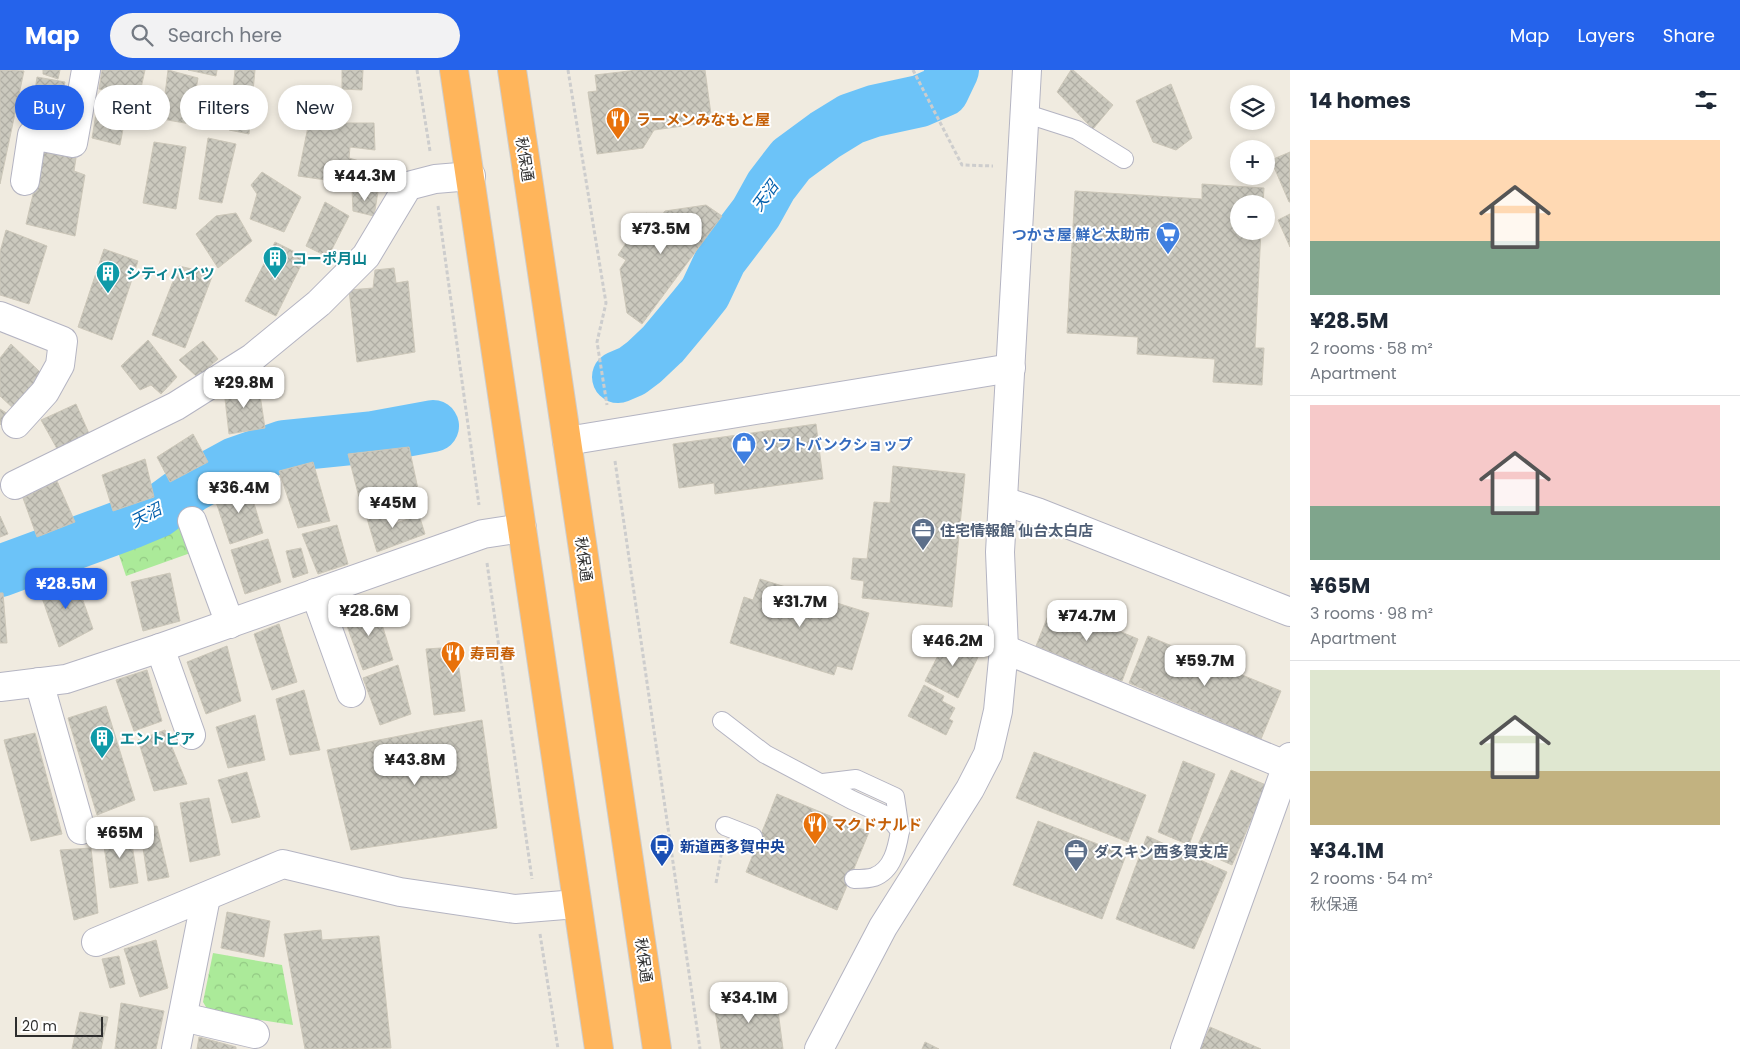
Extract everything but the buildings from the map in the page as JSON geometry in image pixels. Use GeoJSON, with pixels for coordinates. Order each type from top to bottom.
{"type":"FeatureCollection","features":[{"type":"Feature","properties":{"kind":"highway"},"geometry":{"type":"LineString","coordinates":[[454,70],[599,1049]]}},
{"type":"Feature","properties":{"kind":"highway","name":"秋保通"},"geometry":{"type":"LineString","coordinates":[[512,70],[657,1049]]}},
{"type":"Feature","properties":{"kind":"street"},"geometry":{"type":"LineString","coordinates":[[26,181],[32,135],[73,144],[86,70]]}},
{"type":"Feature","properties":{"kind":"street"},"geometry":{"type":"LineString","coordinates":[[819,1049],[883,927],[957,811],[988,754],[998,711],[1004,649],[1000,552],[1027,70]]}},
{"type":"Feature","properties":{"kind":"street"},"geometry":{"type":"LineString","coordinates":[[15,485],[176,406],[252,358],[319,303],[366,256],[408,186],[435,179],[471,176]]}},
{"type":"Feature","properties":{"kind":"street"},"geometry":{"type":"LineString","coordinates":[[0,316],[63,341],[60,365],[49,385],[16,424]]}},
{"type":"Feature","properties":{"kind":"street"},"geometry":{"type":"LineString","coordinates":[[567,441],[1011,368]]}},
{"type":"Feature","properties":{"kind":"street"},"geometry":{"type":"LineString","coordinates":[[1003,501],[1037,512],[1290,612]]}},
{"type":"Feature","properties":{"kind":"street"},"geometry":{"type":"LineString","coordinates":[[192,521],[230,624]]}},
{"type":"Feature","properties":{"kind":"street"},"geometry":{"type":"LineString","coordinates":[[0,687],[66,679],[230,624],[483,534],[522,528]]}},
{"type":"Feature","properties":{"kind":"street"},"geometry":{"type":"LineString","coordinates":[[315,593],[351,693]]}},
{"type":"Feature","properties":{"kind":"street"},"geometry":{"type":"LineString","coordinates":[[160,648],[191,735]]}},
{"type":"Feature","properties":{"kind":"street"},"geometry":{"type":"LineString","coordinates":[[1004,649],[1289,763],[1185,1049]]}},
{"type":"Feature","properties":{"kind":"street"},"geometry":{"type":"LineString","coordinates":[[39,682],[81,830]]}},
{"type":"Feature","properties":{"kind":"street"},"geometry":{"type":"LineString","coordinates":[[96,942],[283,864],[400,892],[515,909],[577,904]]}},
{"type":"Feature","properties":{"kind":"street"},"geometry":{"type":"LineString","coordinates":[[176,1049],[206,897]]}},
{"type":"Feature","properties":{"kind":"street"},"geometry":{"type":"LineString","coordinates":[[183,1017],[256,1034]]}},
{"type":"Feature","properties":{"kind":"lane"},"geometry":{"type":"LineString","coordinates":[[1024,113],[1077,130],[1124,159]]}},
{"type":"Feature","properties":{"kind":"lane"},"geometry":{"type":"LineString","coordinates":[[722,721],[765,754],[852,800],[889,817],[900,831],[896,854],[886,869],[874,877],[854,879]]}},
{"type":"Feature","properties":{"kind":"lane"},"geometry":{"type":"LineString","coordinates":[[725,826],[753,837]]}},
{"type":"Feature","properties":{"kind":"path"},"geometry":{"type":"LineString","coordinates":[[568,70],[606,303],[597,342],[612,434],[700,1049]]}},
{"type":"Feature","properties":{"kind":"path"},"geometry":{"type":"LineString","coordinates":[[913,70],[962,165],[1021,167]]}},
{"type":"Feature","properties":{"kind":"path"},"geometry":{"type":"LineString","coordinates":[[716,883],[722,850]]}},
{"type":"Feature","properties":{"kind":"green space"},"geometry":{"type":"Polygon","coordinates":[[[181,516],[196,551],[126,576],[115,543],[181,516]]]}},
{"type":"Feature","properties":{"kind":"green space"},"geometry":{"type":"Polygon","coordinates":[[[213,953],[282,965],[293,1025],[209,1012],[203,1002],[213,953]]]}},
{"type":"Feature","properties":{"kind":"waterway","name":"天沼"},"geometry":{"type":"LineString","coordinates":[[618,377],[632,371],[663,344],[705,293],[721,259],[756,213],[771,186],[791,160],[851,119],[874,111],[920,101],[943,91],[953,70]]}},
{"type":"Feature","properties":{"kind":"waterway","name":"天沼"},"geometry":{"type":"LineString","coordinates":[[0,571],[157,512],[191,487],[235,463],[284,446],[373,437],[433,426]]}},
{"type":"Feature","properties":{"kind":"place","name":"ラーメンみなもと屋"},"geometry":{"type":"Point","coordinates":[618,140]}},
{"type":"Feature","properties":{"kind":"place","name":"つかさ屋 鮮ど太助市"},"geometry":{"type":"Point","coordinates":[1168,255]}},
{"type":"Feature","properties":{"kind":"place","name":"コーポ月山"},"geometry":{"type":"Point","coordinates":[275,279]}},
{"type":"Feature","properties":{"kind":"place","name":"シティハイツ"},"geometry":{"type":"Point","coordinates":[108,294]}},
{"type":"Feature","properties":{"kind":"place","name":"ソフトバンクショップ"},"geometry":{"type":"Point","coordinates":[744,465]}},
{"type":"Feature","properties":{"kind":"place","name":"住宅情報館 仙台太白店"},"geometry":{"type":"Point","coordinates":[923,551]}},
{"type":"Feature","properties":{"kind":"place","name":"寿司春"},"geometry":{"type":"Point","coordinates":[453,674]}},
{"type":"Feature","properties":{"kind":"place","name":"エントピア"},"geometry":{"type":"Point","coordinates":[102,759]}},
{"type":"Feature","properties":{"kind":"place","name":"マクドナルド"},"geometry":{"type":"Point","coordinates":[815,845]}},
{"type":"Feature","properties":{"kind":"place","name":"新道西多賀中央"},"geometry":{"type":"Point","coordinates":[662,867]}},
{"type":"Feature","properties":{"kind":"place","name":"ダスキン西多賀支店"},"geometry":{"type":"Point","coordinates":[1076,872]}}]}
